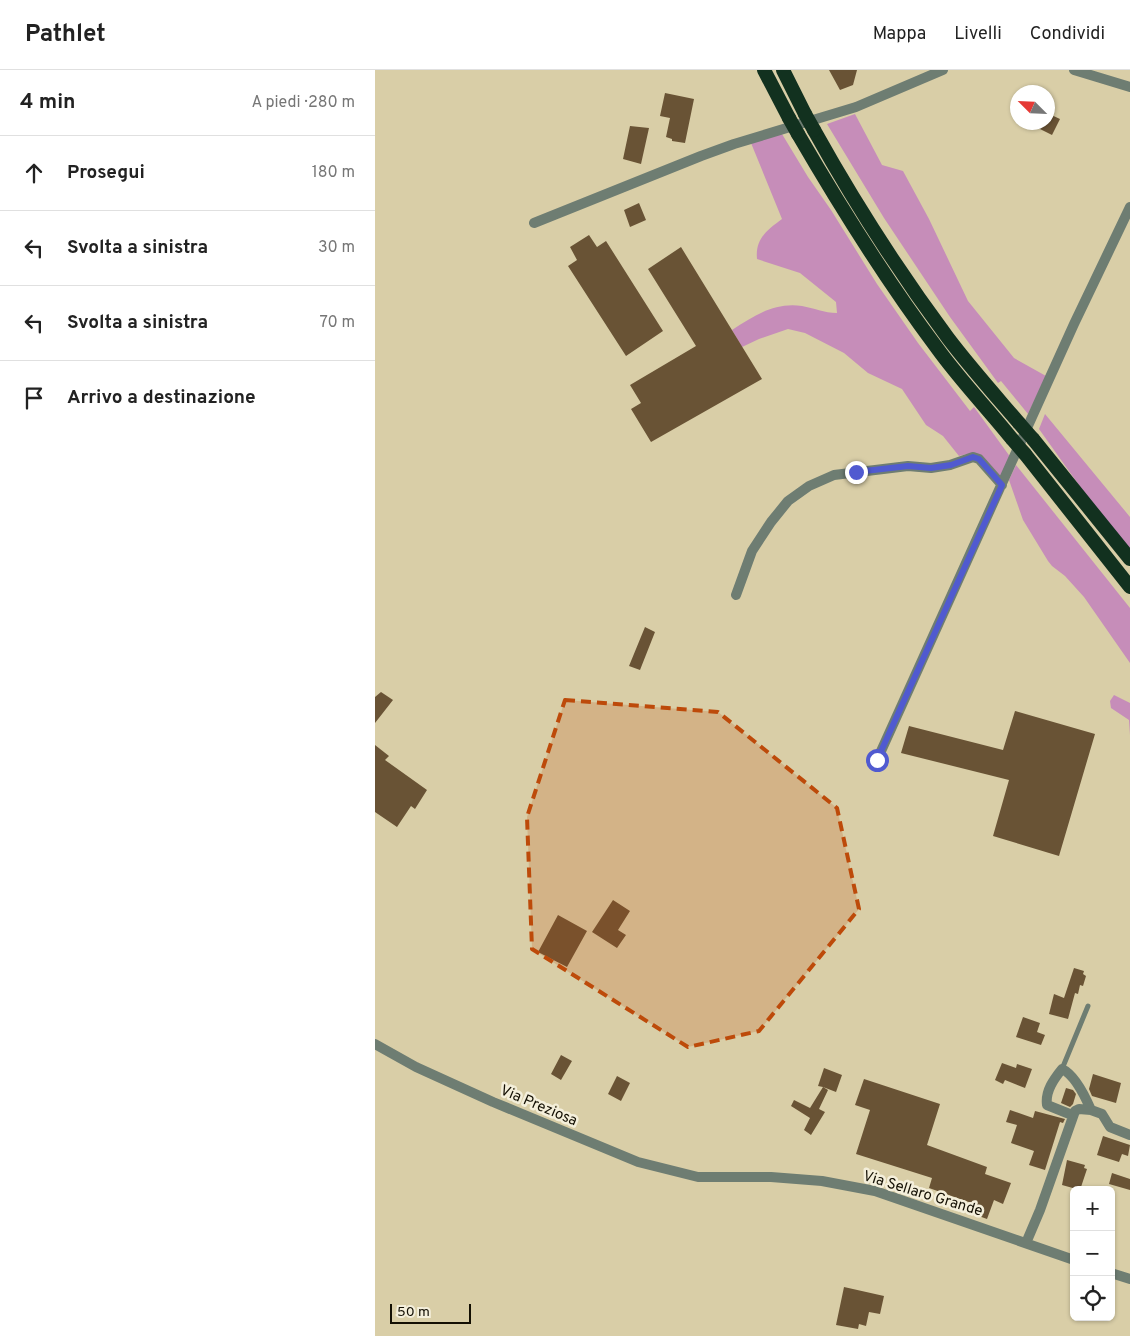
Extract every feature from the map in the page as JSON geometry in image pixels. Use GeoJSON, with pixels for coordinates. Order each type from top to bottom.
{"type":"FeatureCollection","features":[{"type":"Feature","properties":{"kind":"highway"},"geometry":{"type":"LineString","coordinates":[[764,70],[798,134],[899,298],[938,350],[1025,454],[1130,587]]}},
{"type":"Feature","properties":{"kind":"highway"},"geometry":{"type":"LineString","coordinates":[[783,70],[805,114],[861,210],[909,283],[949,339],[1130,559]]}},
{"type":"Feature","properties":{"kind":"street"},"geometry":{"type":"LineString","coordinates":[[913,84],[925,70]]}},
{"type":"Feature","properties":{"kind":"street"},"geometry":{"type":"LineString","coordinates":[[533,223],[709,153],[856,107],[943,70]]}},
{"type":"Feature","properties":{"kind":"street"},"geometry":{"type":"LineString","coordinates":[[1075,70],[1128,83]]}},
{"type":"Feature","properties":{"kind":"street"},"geometry":{"type":"LineString","coordinates":[[877,760],[1130,207]]}},
{"type":"Feature","properties":{"kind":"street"},"geometry":{"type":"LineString","coordinates":[[736,596],[752,551],[761,537],[788,501],[809,486],[835,476],[908,466],[931,468],[951,465],[973,457],[979,459],[1002,485]]}},
{"type":"Feature","properties":{"kind":"street","name":"Via Preziosa"},"geometry":{"type":"LineString","coordinates":[[375,1044],[416,1066],[556,1129],[638,1162],[698,1177]]}},
{"type":"Feature","properties":{"kind":"street"},"geometry":{"type":"LineString","coordinates":[[1072,1116],[1047,1105],[1046,1098],[1053,1081],[1062,1069],[1071,1076],[1087,1100],[1091,1110]]}},
{"type":"Feature","properties":{"kind":"street"},"geometry":{"type":"LineString","coordinates":[[1026,1243],[1040,1210],[1075,1111],[1079,1109],[1091,1110],[1102,1114],[1110,1127],[1130,1136]]}},
{"type":"Feature","properties":{"kind":"street","name":"Via Sellaro Grande"},"geometry":{"type":"LineString","coordinates":[[698,1177],[771,1177],[822,1181],[875,1191],[1070,1259]]}},
{"type":"Feature","properties":{"kind":"street"},"geometry":{"type":"LineString","coordinates":[[1115,1273],[1130,1279]]}},
{"type":"Feature","properties":{"kind":"lane"},"geometry":{"type":"LineString","coordinates":[[1062,1069],[1088,1006]]}},
{"type":"Feature","properties":{"kind":"highlighted area"},"geometry":{"type":"Polygon","coordinates":[[[565,700],[718,712],[837,808],[859,909],[759,1031],[688,1047],[532,949],[527,817],[565,700]]]}},
{"type":"Feature","properties":{"kind":"shaded area"},"geometry":{"type":"Polygon","coordinates":[[[855,114],[882,165],[903,171],[929,219],[968,301],[1014,358],[1046,376],[1028,414],[1001,381],[998,383],[950,317],[884,218],[827,124],[855,114]]]}},
{"type":"Feature","properties":{"kind":"shaded area"},"geometry":{"type":"Polygon","coordinates":[[[782,134],[877,284],[918,343],[970,411],[974,407],[1011,458],[1000,479],[967,454],[959,456],[943,436],[926,425],[902,389],[868,373],[844,353],[805,333],[788,329],[742,347],[732,330],[756,315],[773,308],[792,305],[837,313],[836,302],[800,273],[757,259],[760,240],[767,231],[782,219],[751,143],[782,134]]]}},
{"type":"Feature","properties":{"kind":"shaded area"},"geometry":{"type":"Polygon","coordinates":[[[1045,414],[1130,517],[1130,550],[1091,502],[1039,429],[1045,414]]]}},
{"type":"Feature","properties":{"kind":"shaded area"},"geometry":{"type":"Polygon","coordinates":[[[1016,465],[1130,608],[1130,663],[1084,597],[1048,561],[1023,520],[1009,480],[1016,465]]]}},
{"type":"Feature","properties":{"kind":"shaded area"},"geometry":{"type":"Polygon","coordinates":[[[1114,695],[1130,703],[1130,735],[1129,720],[1111,708],[1110,701],[1114,695]]]}},
{"type":"Feature","properties":{"kind":"building"},"geometry":{"type":"Polygon","coordinates":[[[829,70],[857,70],[853,85],[840,90],[829,70]]]}},
{"type":"Feature","properties":{"kind":"building"},"geometry":{"type":"Polygon","coordinates":[[[665,93],[694,99],[685,143],[672,141],[672,139],[666,137],[670,118],[660,116],[665,93]]]}},
{"type":"Feature","properties":{"kind":"building"},"geometry":{"type":"Polygon","coordinates":[[[1055,117],[1060,119],[1055,129],[1055,117]]]}},
{"type":"Feature","properties":{"kind":"building"},"geometry":{"type":"Polygon","coordinates":[[[630,126],[649,128],[641,164],[623,159],[630,126]]]}},
{"type":"Feature","properties":{"kind":"building"},"geometry":{"type":"Polygon","coordinates":[[[1042,130],[1054,130],[1052,135],[1042,130]]]}},
{"type":"Feature","properties":{"kind":"building"},"geometry":{"type":"Polygon","coordinates":[[[639,203],[646,220],[630,227],[624,210],[639,203]]]}},
{"type":"Feature","properties":{"kind":"building"},"geometry":{"type":"Polygon","coordinates":[[[589,235],[597,247],[606,241],[663,331],[626,356],[568,266],[577,260],[570,247],[589,235]]]}},
{"type":"Feature","properties":{"kind":"building"},"geometry":{"type":"Polygon","coordinates":[[[681,247],[762,379],[651,442],[631,409],[641,403],[630,385],[696,346],[648,269],[681,247]]]}},
{"type":"Feature","properties":{"kind":"building"},"geometry":{"type":"Polygon","coordinates":[[[645,627],[655,632],[640,670],[629,666],[645,627]]]}},
{"type":"Feature","properties":{"kind":"building"},"geometry":{"type":"Polygon","coordinates":[[[381,692],[393,700],[375,723],[375,697],[381,692]]]}},
{"type":"Feature","properties":{"kind":"building"},"geometry":{"type":"Polygon","coordinates":[[[1015,711],[1095,734],[1059,856],[993,836],[1009,780],[901,753],[909,726],[1003,750],[1015,711]]]}},
{"type":"Feature","properties":{"kind":"building"},"geometry":{"type":"Polygon","coordinates":[[[375,745],[389,756],[385,760],[427,790],[415,809],[411,806],[397,827],[375,812],[375,745]]]}},
{"type":"Feature","properties":{"kind":"building"},"geometry":{"type":"Polygon","coordinates":[[[613,900],[630,911],[618,930],[626,935],[617,948],[592,932],[613,900]]]}},
{"type":"Feature","properties":{"kind":"building"},"geometry":{"type":"Polygon","coordinates":[[[558,915],[587,931],[567,967],[538,952],[558,915]]]}},
{"type":"Feature","properties":{"kind":"building"},"geometry":{"type":"Polygon","coordinates":[[[1074,968],[1084,971],[1083,974],[1086,976],[1083,986],[1080,985],[1078,994],[1075,993],[1068,1019],[1049,1014],[1054,994],[1064,998],[1074,968]]]}},
{"type":"Feature","properties":{"kind":"building"},"geometry":{"type":"Polygon","coordinates":[[[1023,1017],[1040,1023],[1037,1032],[1045,1035],[1041,1045],[1016,1037],[1023,1017]]]}},
{"type":"Feature","properties":{"kind":"building"},"geometry":{"type":"Polygon","coordinates":[[[561,1055],[572,1061],[561,1080],[551,1074],[561,1055]]]}},
{"type":"Feature","properties":{"kind":"building"},"geometry":{"type":"Polygon","coordinates":[[[1002,1063],[1016,1068],[1017,1064],[1032,1069],[1025,1088],[1005,1080],[1003,1084],[995,1080],[1002,1063]]]}},
{"type":"Feature","properties":{"kind":"building"},"geometry":{"type":"Polygon","coordinates":[[[824,1068],[842,1075],[836,1092],[818,1086],[824,1068]]]}},
{"type":"Feature","properties":{"kind":"building"},"geometry":{"type":"Polygon","coordinates":[[[1093,1074],[1121,1083],[1116,1103],[1092,1096],[1089,1089],[1093,1074]]]}},
{"type":"Feature","properties":{"kind":"building"},"geometry":{"type":"Polygon","coordinates":[[[617,1076],[630,1083],[621,1101],[608,1094],[617,1076]]]}},
{"type":"Feature","properties":{"kind":"building"},"geometry":{"type":"Polygon","coordinates":[[[864,1079],[940,1104],[927,1145],[987,1167],[985,1174],[1011,1183],[1003,1204],[994,1200],[987,1219],[976,1215],[980,1206],[929,1188],[932,1178],[856,1154],[870,1110],[855,1105],[864,1079]]]}},
{"type":"Feature","properties":{"kind":"building"},"geometry":{"type":"Polygon","coordinates":[[[823,1087],[828,1090],[819,1109],[825,1112],[811,1135],[804,1130],[810,1118],[791,1106],[794,1100],[810,1108],[823,1087]]]}},
{"type":"Feature","properties":{"kind":"building"},"geometry":{"type":"Polygon","coordinates":[[[1066,1088],[1073,1090],[1076,1094],[1070,1107],[1061,1103],[1066,1088]]]}},
{"type":"Feature","properties":{"kind":"building"},"geometry":{"type":"Polygon","coordinates":[[[1010,1110],[1033,1118],[1035,1111],[1065,1119],[1063,1123],[1060,1122],[1045,1170],[1029,1165],[1034,1151],[1011,1143],[1017,1125],[1006,1122],[1010,1110]]]}},
{"type":"Feature","properties":{"kind":"building"},"geometry":{"type":"Polygon","coordinates":[[[1103,1136],[1130,1145],[1128,1156],[1122,1154],[1119,1162],[1097,1155],[1103,1136]]]}},
{"type":"Feature","properties":{"kind":"building"},"geometry":{"type":"Polygon","coordinates":[[[1067,1160],[1085,1165],[1084,1168],[1087,1169],[1081,1186],[1070,1187],[1062,1185],[1067,1160]]]}},
{"type":"Feature","properties":{"kind":"building"},"geometry":{"type":"Polygon","coordinates":[[[1112,1173],[1130,1179],[1130,1190],[1109,1184],[1112,1173]]]}},
{"type":"Feature","properties":{"kind":"building"},"geometry":{"type":"Polygon","coordinates":[[[844,1287],[884,1296],[880,1314],[869,1312],[866,1326],[859,1324],[858,1329],[836,1325],[844,1287]]]}},
{"type":"Feature","properties":{"kind":"route"},"geometry":{"type":"LineString","coordinates":[[856,472],[908,466],[931,468],[951,465],[973,457],[979,459],[1002,485],[877,760]]}}]}
